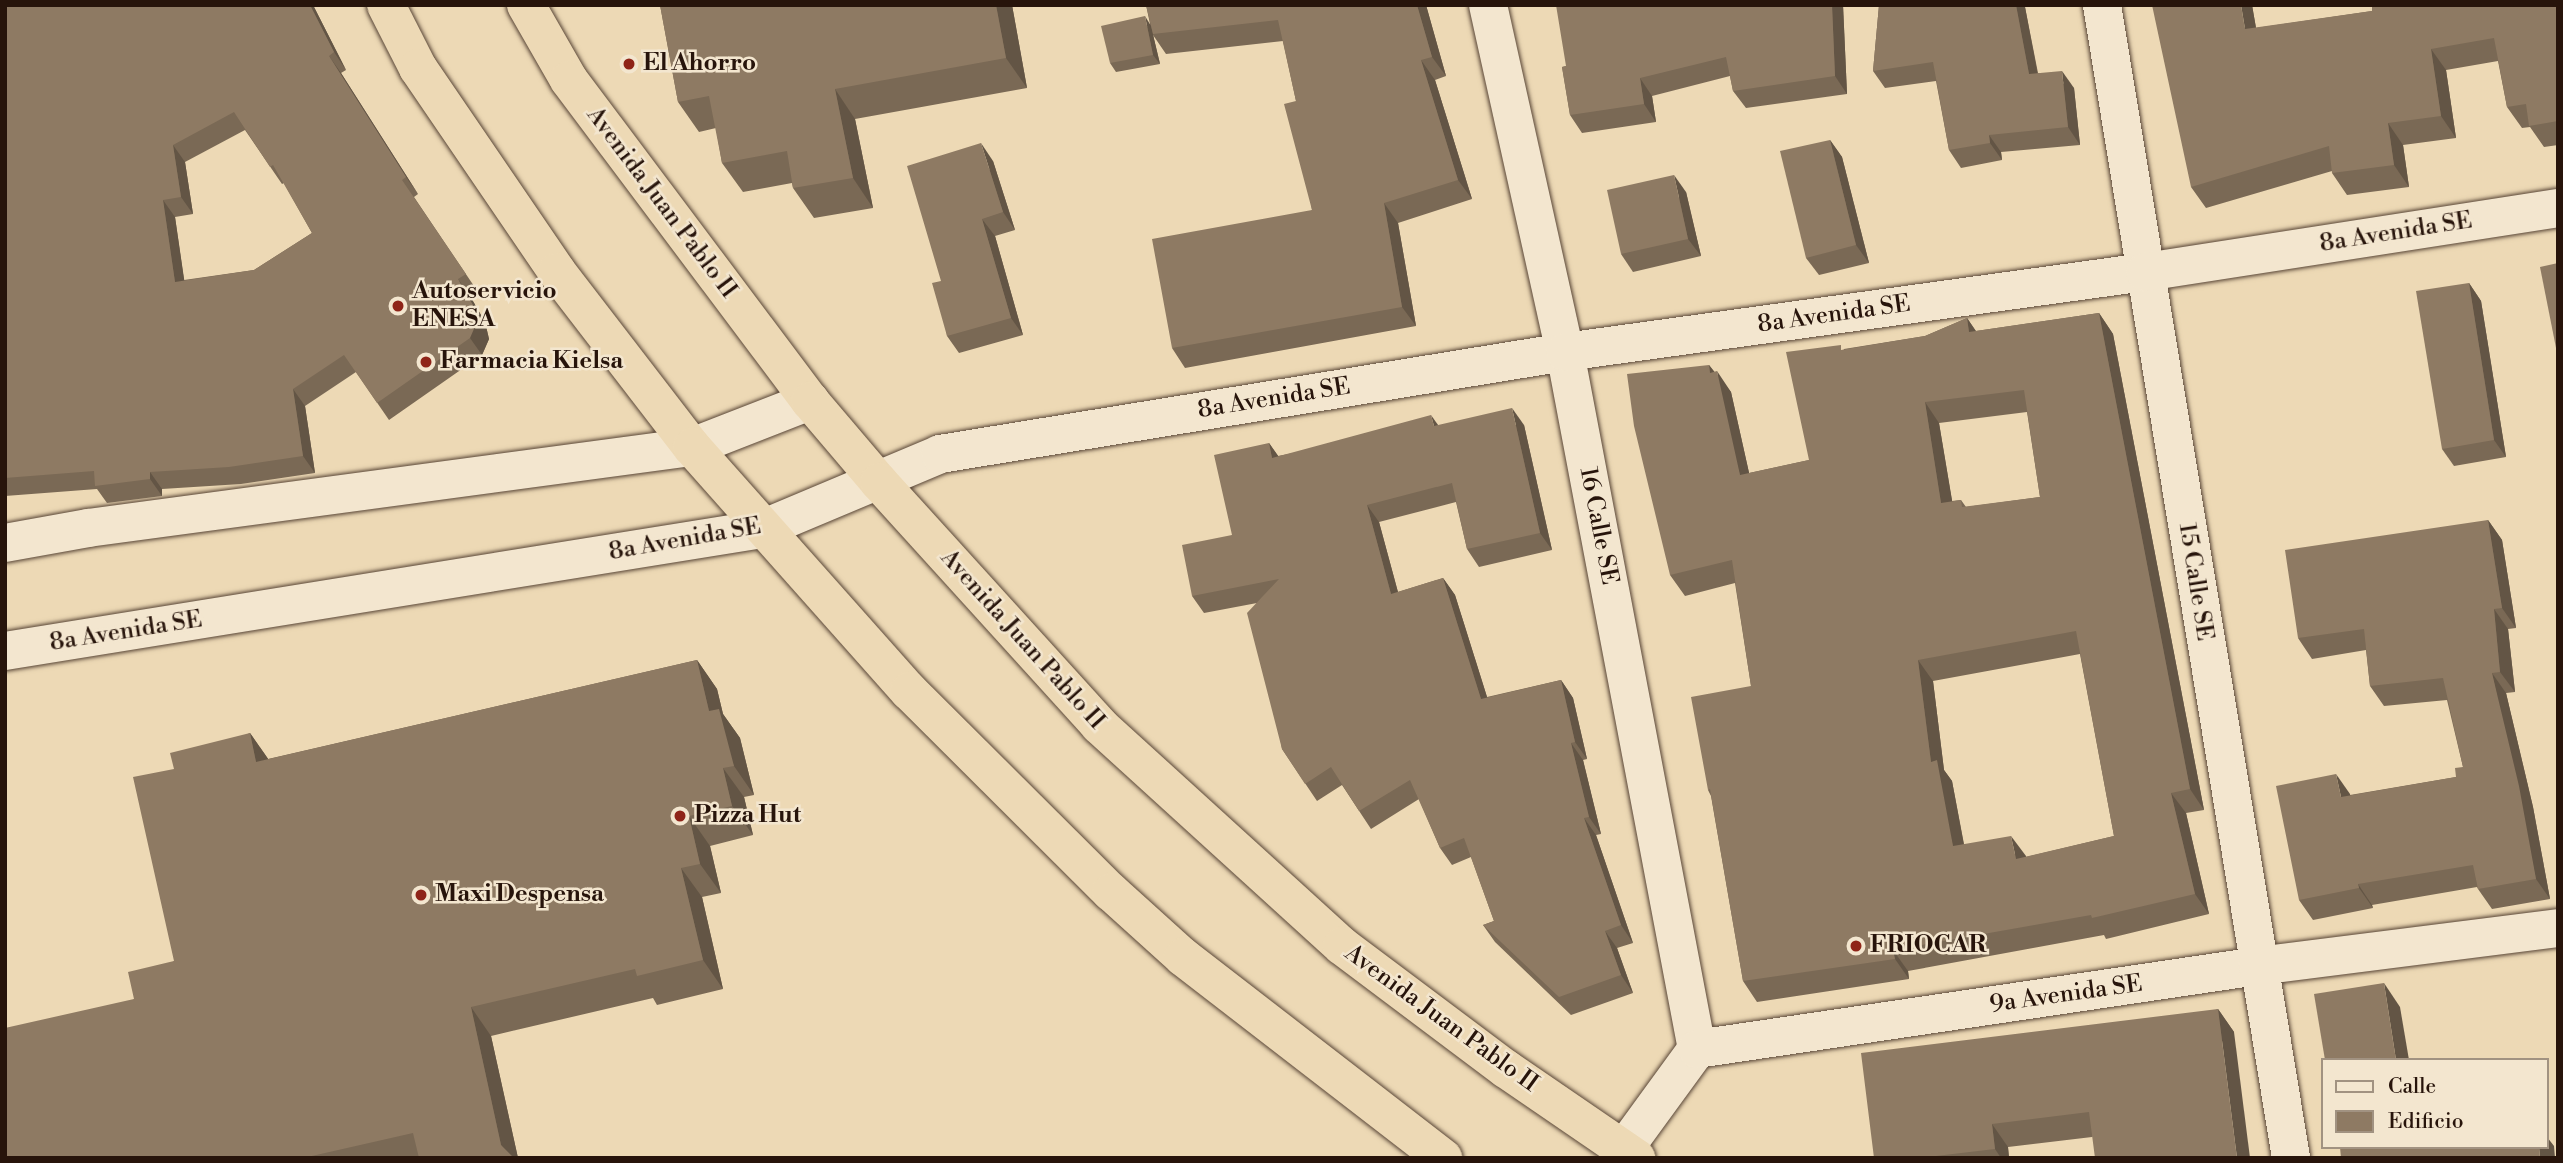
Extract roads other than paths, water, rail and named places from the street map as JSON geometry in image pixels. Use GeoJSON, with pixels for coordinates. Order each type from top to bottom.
{"type":"FeatureCollection","features":[{"type":"Feature","properties":{"kind":"highway"},"geometry":{"type":"LineString","coordinates":[[386,5],[418,68],[557,272],[692,447],[909,691],[1111,892],[1183,957],[1443,1158]]}},
{"type":"Feature","properties":{"kind":"highway","name":"Avenida Juan Pablo II"},"geometry":{"type":"LineString","coordinates":[[526,5],[569,80],[810,401],[879,482],[1099,726],[1342,946],[1506,1069],[1630,1153]]}},
{"type":"Feature","properties":{"kind":"street","name":"16 Calle SE"},"geometry":{"type":"LineString","coordinates":[[1488,5],[1565,352],[1697,1049]]}},
{"type":"Feature","properties":{"kind":"street","name":"15 Calle SE"},"geometry":{"type":"LineString","coordinates":[[2102,5],[2291,1158]]}},
{"type":"Feature","properties":{"kind":"street","name":"8a Avenida SE"},"geometry":{"type":"LineString","coordinates":[[5,651],[762,528],[879,482],[940,454],[1565,352],[2144,272],[2558,208]]}},
{"type":"Feature","properties":{"kind":"street"},"geometry":{"type":"LineString","coordinates":[[5,543],[88,528],[692,447],[810,401]]}},
{"type":"Feature","properties":{"kind":"street","name":"9a Avenida SE"},"geometry":{"type":"LineString","coordinates":[[1697,1049],[2258,966],[2558,928]]}},
{"type":"Feature","properties":{"kind":"street"},"geometry":{"type":"LineString","coordinates":[[1630,1153],[1697,1049]]}},
{"type":"Feature","properties":{"kind":"place","name":"El Ahorro"},"geometry":{"type":"Point","coordinates":[629,64]}},
{"type":"Feature","properties":{"kind":"place","name":"Autoservicio ENESA"},"geometry":{"type":"Point","coordinates":[398,306]}},
{"type":"Feature","properties":{"kind":"place","name":"Farmacia Kielsa"},"geometry":{"type":"Point","coordinates":[426,362]}},
{"type":"Feature","properties":{"kind":"place","name":"Pizza Hut"},"geometry":{"type":"Point","coordinates":[680,816]}},
{"type":"Feature","properties":{"kind":"place","name":"Maxi Despensa"},"geometry":{"type":"Point","coordinates":[421,895]}},
{"type":"Feature","properties":{"kind":"place","name":"FRIOCAR"},"geometry":{"type":"Point","coordinates":[1856,946]}}]}
